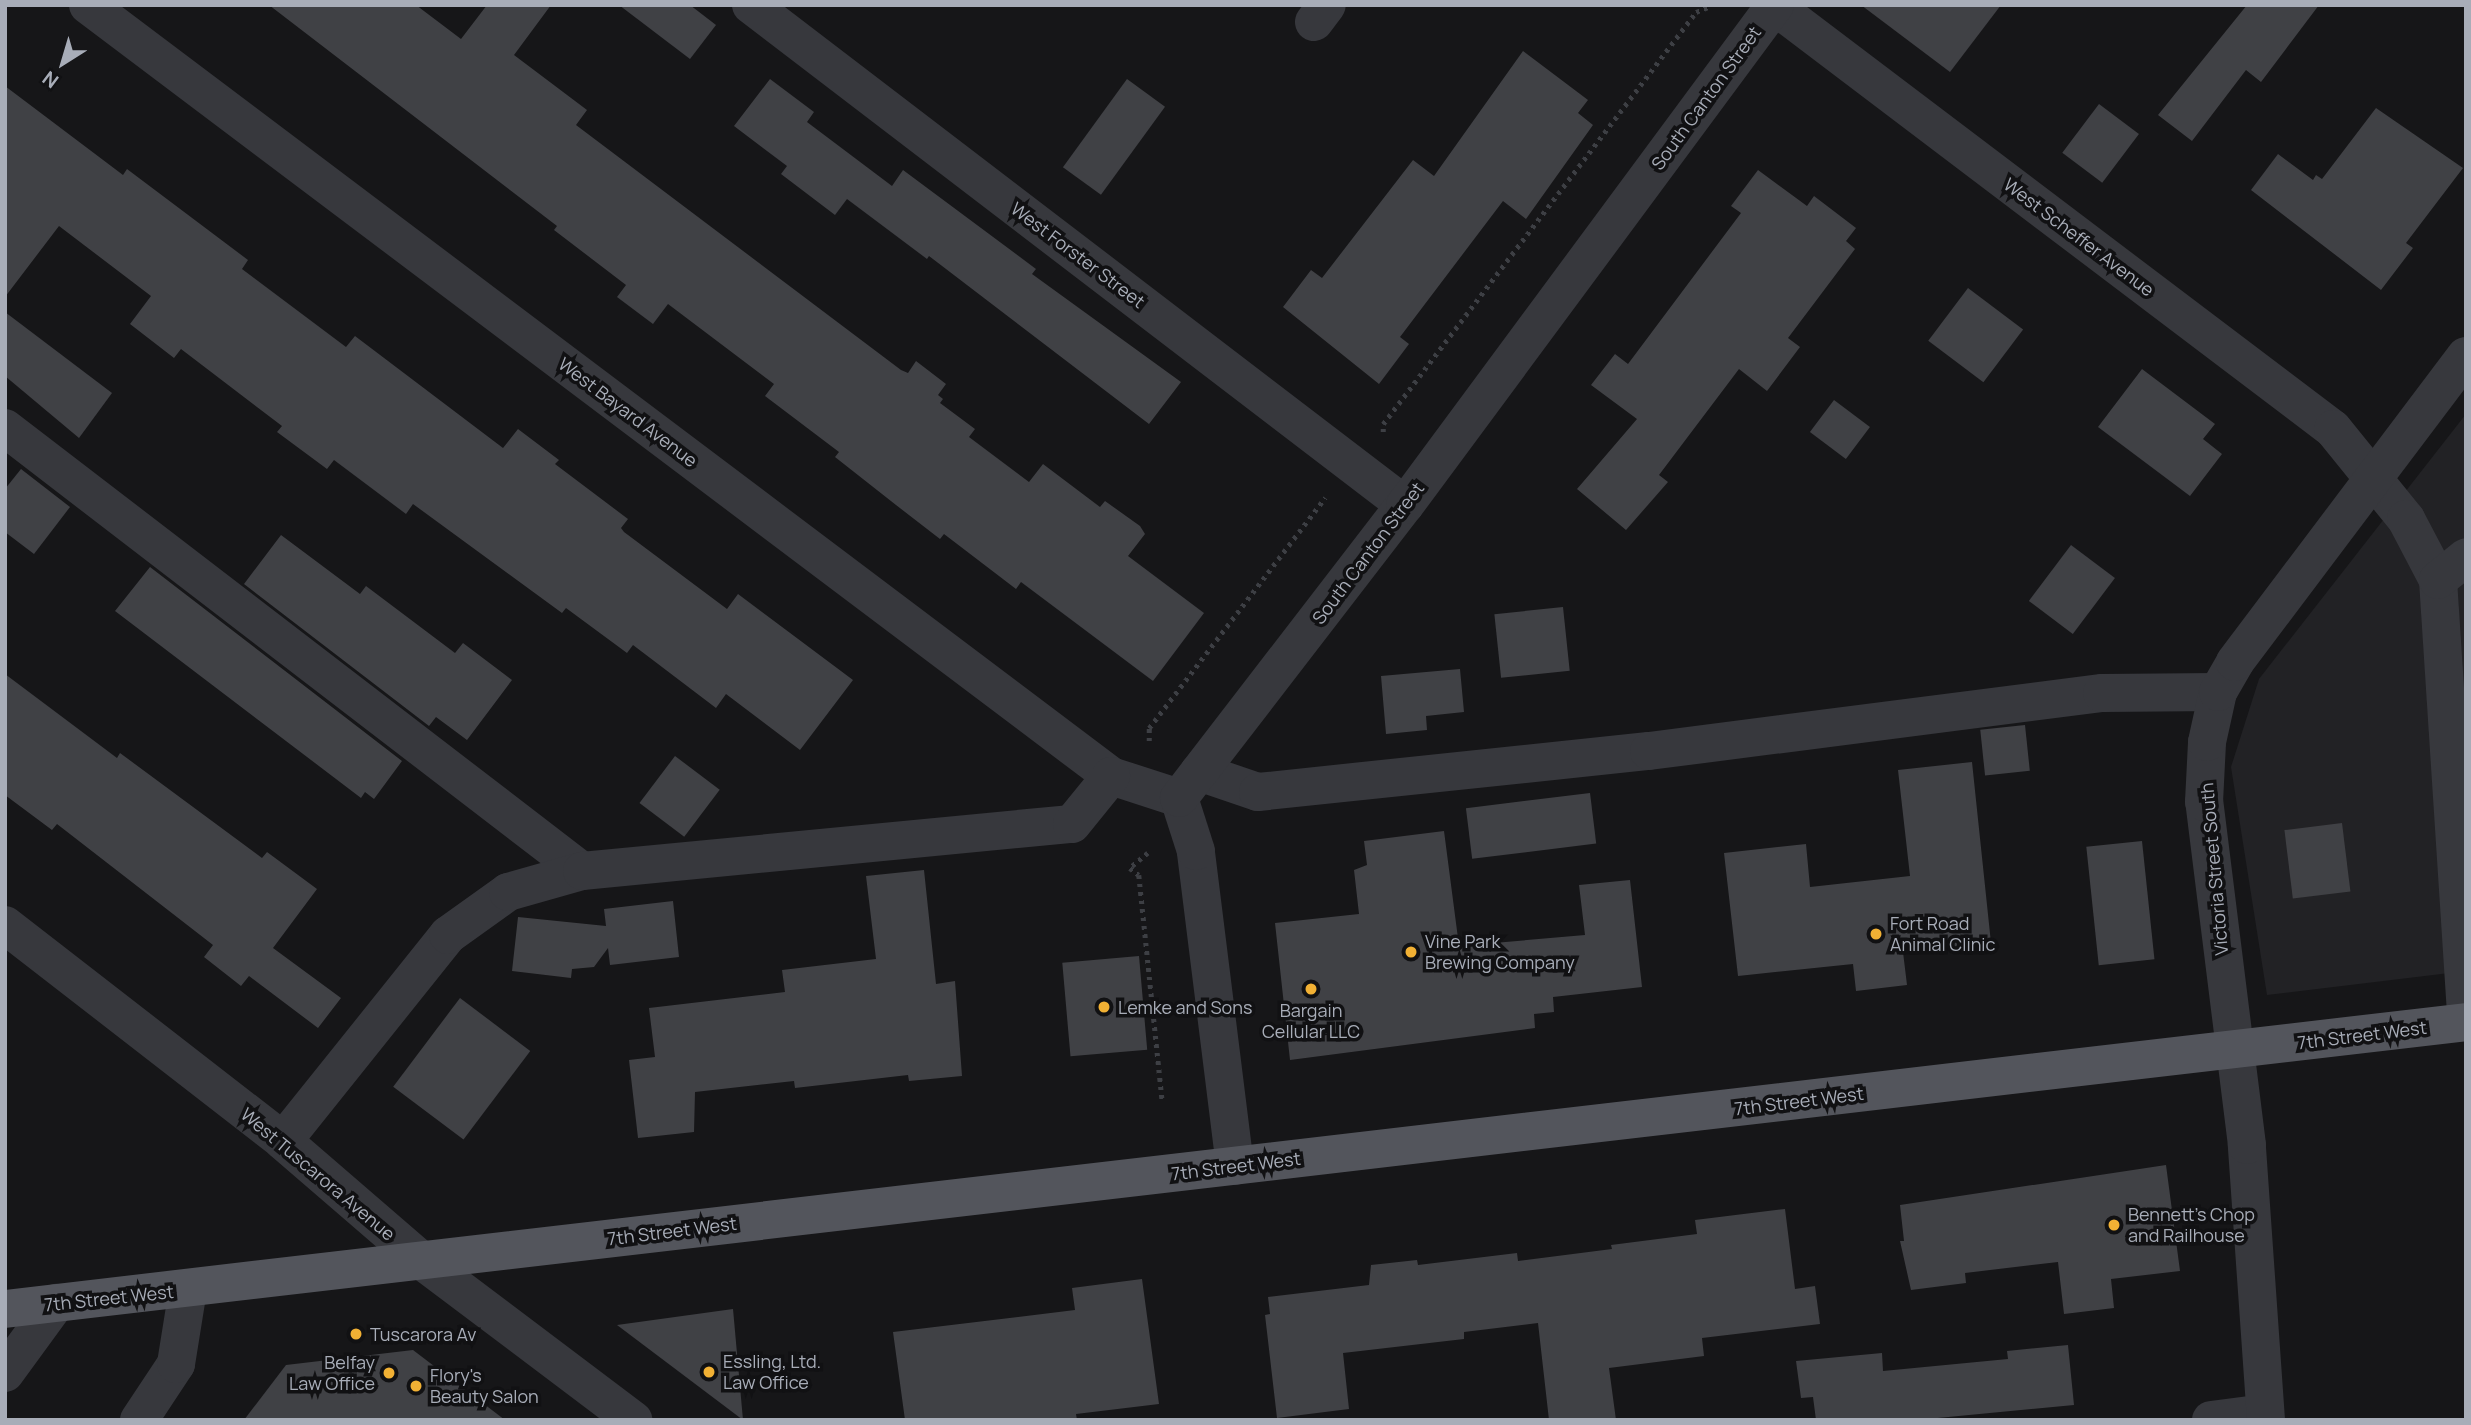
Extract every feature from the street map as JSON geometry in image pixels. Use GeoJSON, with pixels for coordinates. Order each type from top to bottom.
{"type":"FeatureCollection","features":[{"type":"Feature","properties":{"kind":"main road","name":"7th Street West"},"geometry":{"type":"LineString","coordinates":[[5,1309],[2235,1050],[2466,1020]]}},
{"type":"Feature","properties":{"kind":"street","name":"West Bayard Avenue"},"geometry":{"type":"LineString","coordinates":[[88,5],[1111,776],[1258,792],[1649,751],[2102,693],[2218,692]]}},
{"type":"Feature","properties":{"kind":"street","name":"West Forster Street"},"geometry":{"type":"LineString","coordinates":[[751,5],[1405,505]]}},
{"type":"Feature","properties":{"kind":"street","name":"South Canton Street"},"geometry":{"type":"LineString","coordinates":[[1189,785],[1405,505],[1774,6]]}},
{"type":"Feature","properties":{"kind":"street","name":"West Scheffer Avenue"},"geometry":{"type":"LineString","coordinates":[[1774,6],[2333,429],[2406,519],[2452,568]]}},
{"type":"Feature","properties":{"kind":"street","name":"Victoria Street South"},"geometry":{"type":"LineString","coordinates":[[2265,1416],[2247,1145],[2204,802],[2207,742],[2218,692],[2235,662],[2373,480],[2459,381]]}},
{"type":"Feature","properties":{"kind":"street"},"geometry":{"type":"LineString","coordinates":[[5,428],[582,871]]}},
{"type":"Feature","properties":{"kind":"street"},"geometry":{"type":"LineString","coordinates":[[2452,568],[2466,1020]]}},
{"type":"Feature","properties":{"kind":"street"},"geometry":{"type":"LineString","coordinates":[[283,1141],[448,935],[508,892],[582,871],[1072,824],[1111,776]]}},
{"type":"Feature","properties":{"kind":"street"},"geometry":{"type":"LineString","coordinates":[[1189,785],[1235,1166]]}},
{"type":"Feature","properties":{"kind":"street","name":"West Tuscarora Avenue"},"geometry":{"type":"LineString","coordinates":[[5,925],[283,1141],[421,1260],[633,1420]]}},
{"type":"Feature","properties":{"kind":"street"},"geometry":{"type":"LineString","coordinates":[[139,1420],[176,1364],[188,1289]]}},
{"type":"Feature","properties":{"kind":"street"},"geometry":{"type":"LineString","coordinates":[[5,1373],[56,1303]]}},
{"type":"Feature","properties":{"kind":"street"},"geometry":{"type":"LineString","coordinates":[[2211,1420],[2265,1416]]}},
{"type":"Feature","properties":{"kind":"path"},"geometry":{"type":"LineString","coordinates":[[1383,433],[1383,424],[1696,12],[1711,6]]}},
{"type":"Feature","properties":{"kind":"path"},"geometry":{"type":"LineString","coordinates":[[1149,745],[1149,728],[1329,494]]}},
{"type":"Feature","properties":{"kind":"path"},"geometry":{"type":"LineString","coordinates":[[1148,853],[1130,868],[1139,875],[1162,1099]]}},
{"type":"Feature","properties":{"kind":"shaded area"},"geometry":{"type":"Polygon","coordinates":[[[2466,414],[2466,971],[2267,995],[2231,767],[2259,679],[2466,414]]]}},
{"type":"Feature","properties":{"kind":"building"},"geometry":{"type":"Polygon","coordinates":[[[269,5],[416,5],[461,39],[487,5],[551,5],[514,55],[587,110],[576,125],[901,370],[908,373],[916,361],[946,384],[938,395],[943,399],[940,403],[975,429],[969,437],[1029,482],[1043,464],[1100,507],[1105,501],[1140,526],[1145,534],[1128,556],[1204,613],[1153,681],[1021,582],[1016,589],[944,534],[940,539],[896,505],[835,457],[839,452],[765,396],[774,384],[668,304],[653,324],[617,297],[626,285],[554,230],[557,226],[269,5]]]}},
{"type":"Feature","properties":{"kind":"building"},"geometry":{"type":"Polygon","coordinates":[[[619,5],[690,5],[716,25],[690,59],[619,5]]]}},
{"type":"Feature","properties":{"kind":"building"},"geometry":{"type":"Polygon","coordinates":[[[1861,5],[2001,5],[1950,72],[1861,5]]]}},
{"type":"Feature","properties":{"kind":"building"},"geometry":{"type":"Polygon","coordinates":[[[2247,5],[2319,5],[2261,82],[2246,70],[2192,141],[2158,115],[2247,5]]]}},
{"type":"Feature","properties":{"kind":"building"},"geometry":{"type":"Polygon","coordinates":[[[1523,51],[1588,100],[1578,113],[1593,125],[1526,219],[1503,201],[1400,337],[1409,344],[1379,384],[1283,307],[1311,270],[1322,278],[1413,160],[1434,176],[1523,51]]]}},
{"type":"Feature","properties":{"kind":"building"},"geometry":{"type":"Polygon","coordinates":[[[770,79],[814,112],[807,122],[892,186],[903,170],[1036,269],[1032,274],[1181,382],[1149,424],[929,256],[927,259],[847,199],[835,215],[781,174],[787,166],[734,126],[770,79]]]}},
{"type":"Feature","properties":{"kind":"building"},"geometry":{"type":"Polygon","coordinates":[[[1127,79],[1165,107],[1101,195],[1063,167],[1127,79]]]}},
{"type":"Feature","properties":{"kind":"building"},"geometry":{"type":"Polygon","coordinates":[[[5,86],[123,175],[127,169],[248,260],[242,269],[346,347],[355,336],[503,448],[518,429],[559,460],[555,464],[628,519],[621,528],[624,532],[727,609],[738,594],[853,680],[800,750],[726,694],[716,708],[633,645],[627,653],[566,608],[562,613],[413,504],[406,514],[334,460],[327,469],[277,432],[282,426],[181,349],[174,358],[130,324],[151,296],[59,226],[5,297],[5,86]]]}},
{"type":"Feature","properties":{"kind":"building"},"geometry":{"type":"Polygon","coordinates":[[[2099,104],[2139,134],[2102,183],[2062,153],[2099,104]]]}},
{"type":"Feature","properties":{"kind":"building"},"geometry":{"type":"Polygon","coordinates":[[[2376,108],[2463,168],[2406,243],[2413,248],[2381,290],[2251,190],[2278,154],[2313,180],[2316,175],[2322,179],[2376,108]]]}},
{"type":"Feature","properties":{"kind":"building"},"geometry":{"type":"Polygon","coordinates":[[[1758,170],[1807,206],[1814,196],[1856,228],[1846,241],[1855,249],[1788,338],[1800,347],[1767,391],[1739,369],[1659,475],[1668,482],[1626,530],[1577,489],[1637,419],[1591,385],[1615,354],[1628,364],[1741,213],[1731,206],[1758,170]]]}},
{"type":"Feature","properties":{"kind":"building"},"geometry":{"type":"Polygon","coordinates":[[[1968,288],[2023,330],[1983,382],[1928,341],[1968,288]]]}},
{"type":"Feature","properties":{"kind":"building"},"geometry":{"type":"Polygon","coordinates":[[[5,312],[112,393],[79,438],[5,376],[5,312]]]}},
{"type":"Feature","properties":{"kind":"building"},"geometry":{"type":"Polygon","coordinates":[[[2142,369],[2215,424],[2203,439],[2222,454],[2190,496],[2098,427],[2142,369]]]}},
{"type":"Feature","properties":{"kind":"building"},"geometry":{"type":"Polygon","coordinates":[[[1834,400],[1870,427],[1846,459],[1810,432],[1834,400]]]}},
{"type":"Feature","properties":{"kind":"building"},"geometry":{"type":"Polygon","coordinates":[[[21,469],[70,507],[34,554],[5,532],[5,489],[21,469]]]}},
{"type":"Feature","properties":{"kind":"building"},"geometry":{"type":"Polygon","coordinates":[[[281,535],[360,594],[366,586],[455,653],[463,643],[512,680],[467,740],[436,717],[429,726],[244,584],[281,535]]]}},
{"type":"Feature","properties":{"kind":"building"},"geometry":{"type":"Polygon","coordinates":[[[2071,545],[2115,578],[2073,634],[2029,601],[2071,545]]]}},
{"type":"Feature","properties":{"kind":"building"},"geometry":{"type":"Polygon","coordinates":[[[150,567],[402,761],[374,799],[365,792],[361,798],[115,611],[150,567]]]}},
{"type":"Feature","properties":{"kind":"building"},"geometry":{"type":"Polygon","coordinates":[[[1563,607],[1570,671],[1501,678],[1494,614],[1563,607]]]}},
{"type":"Feature","properties":{"kind":"building"},"geometry":{"type":"Polygon","coordinates":[[[1460,669],[1464,712],[1426,716],[1427,730],[1386,734],[1381,676],[1460,669]]]}},
{"type":"Feature","properties":{"kind":"building"},"geometry":{"type":"Polygon","coordinates":[[[5,674],[117,758],[120,753],[262,858],[267,852],[317,889],[273,948],[341,998],[318,1028],[249,976],[241,986],[204,957],[213,945],[57,824],[52,830],[5,795],[5,674]]]}},
{"type":"Feature","properties":{"kind":"building"},"geometry":{"type":"Polygon","coordinates":[[[2025,725],[2030,771],[1985,775],[1980,730],[2025,725]]]}},
{"type":"Feature","properties":{"kind":"building"},"geometry":{"type":"Polygon","coordinates":[[[675,756],[720,790],[684,837],[639,803],[675,756]]]}},
{"type":"Feature","properties":{"kind":"building"},"geometry":{"type":"Polygon","coordinates":[[[1972,762],[1991,943],[1903,952],[1907,985],[1856,991],[1853,964],[1738,976],[1724,853],[1806,844],[1810,887],[1910,876],[1898,770],[1972,762]]]}},
{"type":"Feature","properties":{"kind":"building"},"geometry":{"type":"Polygon","coordinates":[[[1590,793],[1596,844],[1472,859],[1466,808],[1590,793]]]}},
{"type":"Feature","properties":{"kind":"building"},"geometry":{"type":"Polygon","coordinates":[[[2342,823],[2350,891],[2293,899],[2284,830],[2342,823]]]}},
{"type":"Feature","properties":{"kind":"building"},"geometry":{"type":"Polygon","coordinates":[[[1444,831],[1459,946],[1585,935],[1579,885],[1630,880],[1642,987],[1553,997],[1554,1012],[1534,1014],[1535,1028],[1290,1060],[1275,923],[1359,914],[1354,870],[1367,865],[1364,841],[1444,831]]]}},
{"type":"Feature","properties":{"kind":"building"},"geometry":{"type":"Polygon","coordinates":[[[2142,841],[2154,959],[2099,965],[2086,847],[2142,841]]]}},
{"type":"Feature","properties":{"kind":"building"},"geometry":{"type":"Polygon","coordinates":[[[924,870],[936,984],[955,981],[962,1076],[909,1081],[908,1075],[795,1088],[794,1081],[695,1092],[694,1132],[638,1138],[629,1060],[655,1057],[649,1008],[785,992],[782,970],[876,959],[866,876],[924,870]]]}},
{"type":"Feature","properties":{"kind":"building"},"geometry":{"type":"Polygon","coordinates":[[[673,901],[679,957],[610,965],[608,948],[594,967],[572,969],[571,978],[512,971],[518,917],[606,926],[604,909],[673,901]]]}},
{"type":"Feature","properties":{"kind":"building","name":"Lemke and Sons"},"geometry":{"type":"Polygon","coordinates":[[[1139,956],[1147,1050],[1070,1056],[1062,963],[1139,956]]]}},
{"type":"Feature","properties":{"kind":"building"},"geometry":{"type":"Polygon","coordinates":[[[460,998],[530,1051],[463,1140],[393,1087],[460,998]]]}},
{"type":"Feature","properties":{"kind":"building"},"geometry":{"type":"Polygon","coordinates":[[[2166,1165],[2180,1271],[2111,1279],[2114,1308],[2064,1314],[2058,1262],[1965,1273],[1966,1283],[1911,1290],[1900,1241],[1904,1241],[1900,1205],[2166,1165]]]}},
{"type":"Feature","properties":{"kind":"building"},"geometry":{"type":"Polygon","coordinates":[[[1785,1209],[1795,1289],[1815,1286],[1820,1324],[1702,1338],[1704,1356],[1609,1368],[1616,1420],[1549,1420],[1538,1323],[1464,1332],[1464,1339],[1343,1353],[1349,1409],[1277,1418],[1265,1315],[1270,1314],[1268,1297],[1369,1285],[1371,1265],[1417,1260],[1418,1265],[1517,1253],[1518,1261],[1612,1249],[1611,1245],[1697,1234],[1695,1220],[1785,1209]]]}},
{"type":"Feature","properties":{"kind":"building"},"geometry":{"type":"Polygon","coordinates":[[[1142,1279],[1159,1404],[1076,1414],[1077,1420],[905,1420],[893,1332],[1075,1310],[1072,1288],[1142,1279]]]}},
{"type":"Feature","properties":{"kind":"building","name":"Essling, Ltd. Law Office"},"geometry":{"type":"Polygon","coordinates":[[[733,1309],[743,1420],[617,1325],[733,1309]]]}},
{"type":"Feature","properties":{"kind":"building"},"geometry":{"type":"Polygon","coordinates":[[[2068,1345],[2074,1405],[1917,1420],[1816,1420],[1813,1397],[1801,1398],[1796,1361],[1882,1353],[1883,1371],[2008,1359],[2007,1351],[2068,1345]]]}},
{"type":"Feature","properties":{"kind":"building"},"geometry":{"type":"Polygon","coordinates":[[[413,1350],[505,1420],[244,1420],[286,1365],[413,1350]]]}},
{"type":"Feature","properties":{"kind":"place","name":"Fort Road Animal Clinic"},"geometry":{"type":"Point","coordinates":[1876,934]}},
{"type":"Feature","properties":{"kind":"place","name":"Vine Park Brewing Company"},"geometry":{"type":"Point","coordinates":[1411,952]}},
{"type":"Feature","properties":{"kind":"place","name":"Bargain Cellular LLC"},"geometry":{"type":"Point","coordinates":[1311,989]}},
{"type":"Feature","properties":{"kind":"place","name":"Lemke and Sons"},"geometry":{"type":"Point","coordinates":[1104,1007]}},
{"type":"Feature","properties":{"kind":"place","name":"Bennett's Chop and Railhouse"},"geometry":{"type":"Point","coordinates":[2114,1225]}},
{"type":"Feature","properties":{"kind":"place","name":"Tuscarora Av"},"geometry":{"type":"Point","coordinates":[356,1334]}},
{"type":"Feature","properties":{"kind":"place","name":"Essling, Ltd. Law Office"},"geometry":{"type":"Point","coordinates":[709,1372]}},
{"type":"Feature","properties":{"kind":"place","name":"Belfay Law Office"},"geometry":{"type":"Point","coordinates":[389,1373]}},
{"type":"Feature","properties":{"kind":"place","name":"Flory's Beauty Salon"},"geometry":{"type":"Point","coordinates":[416,1386]}}]}
